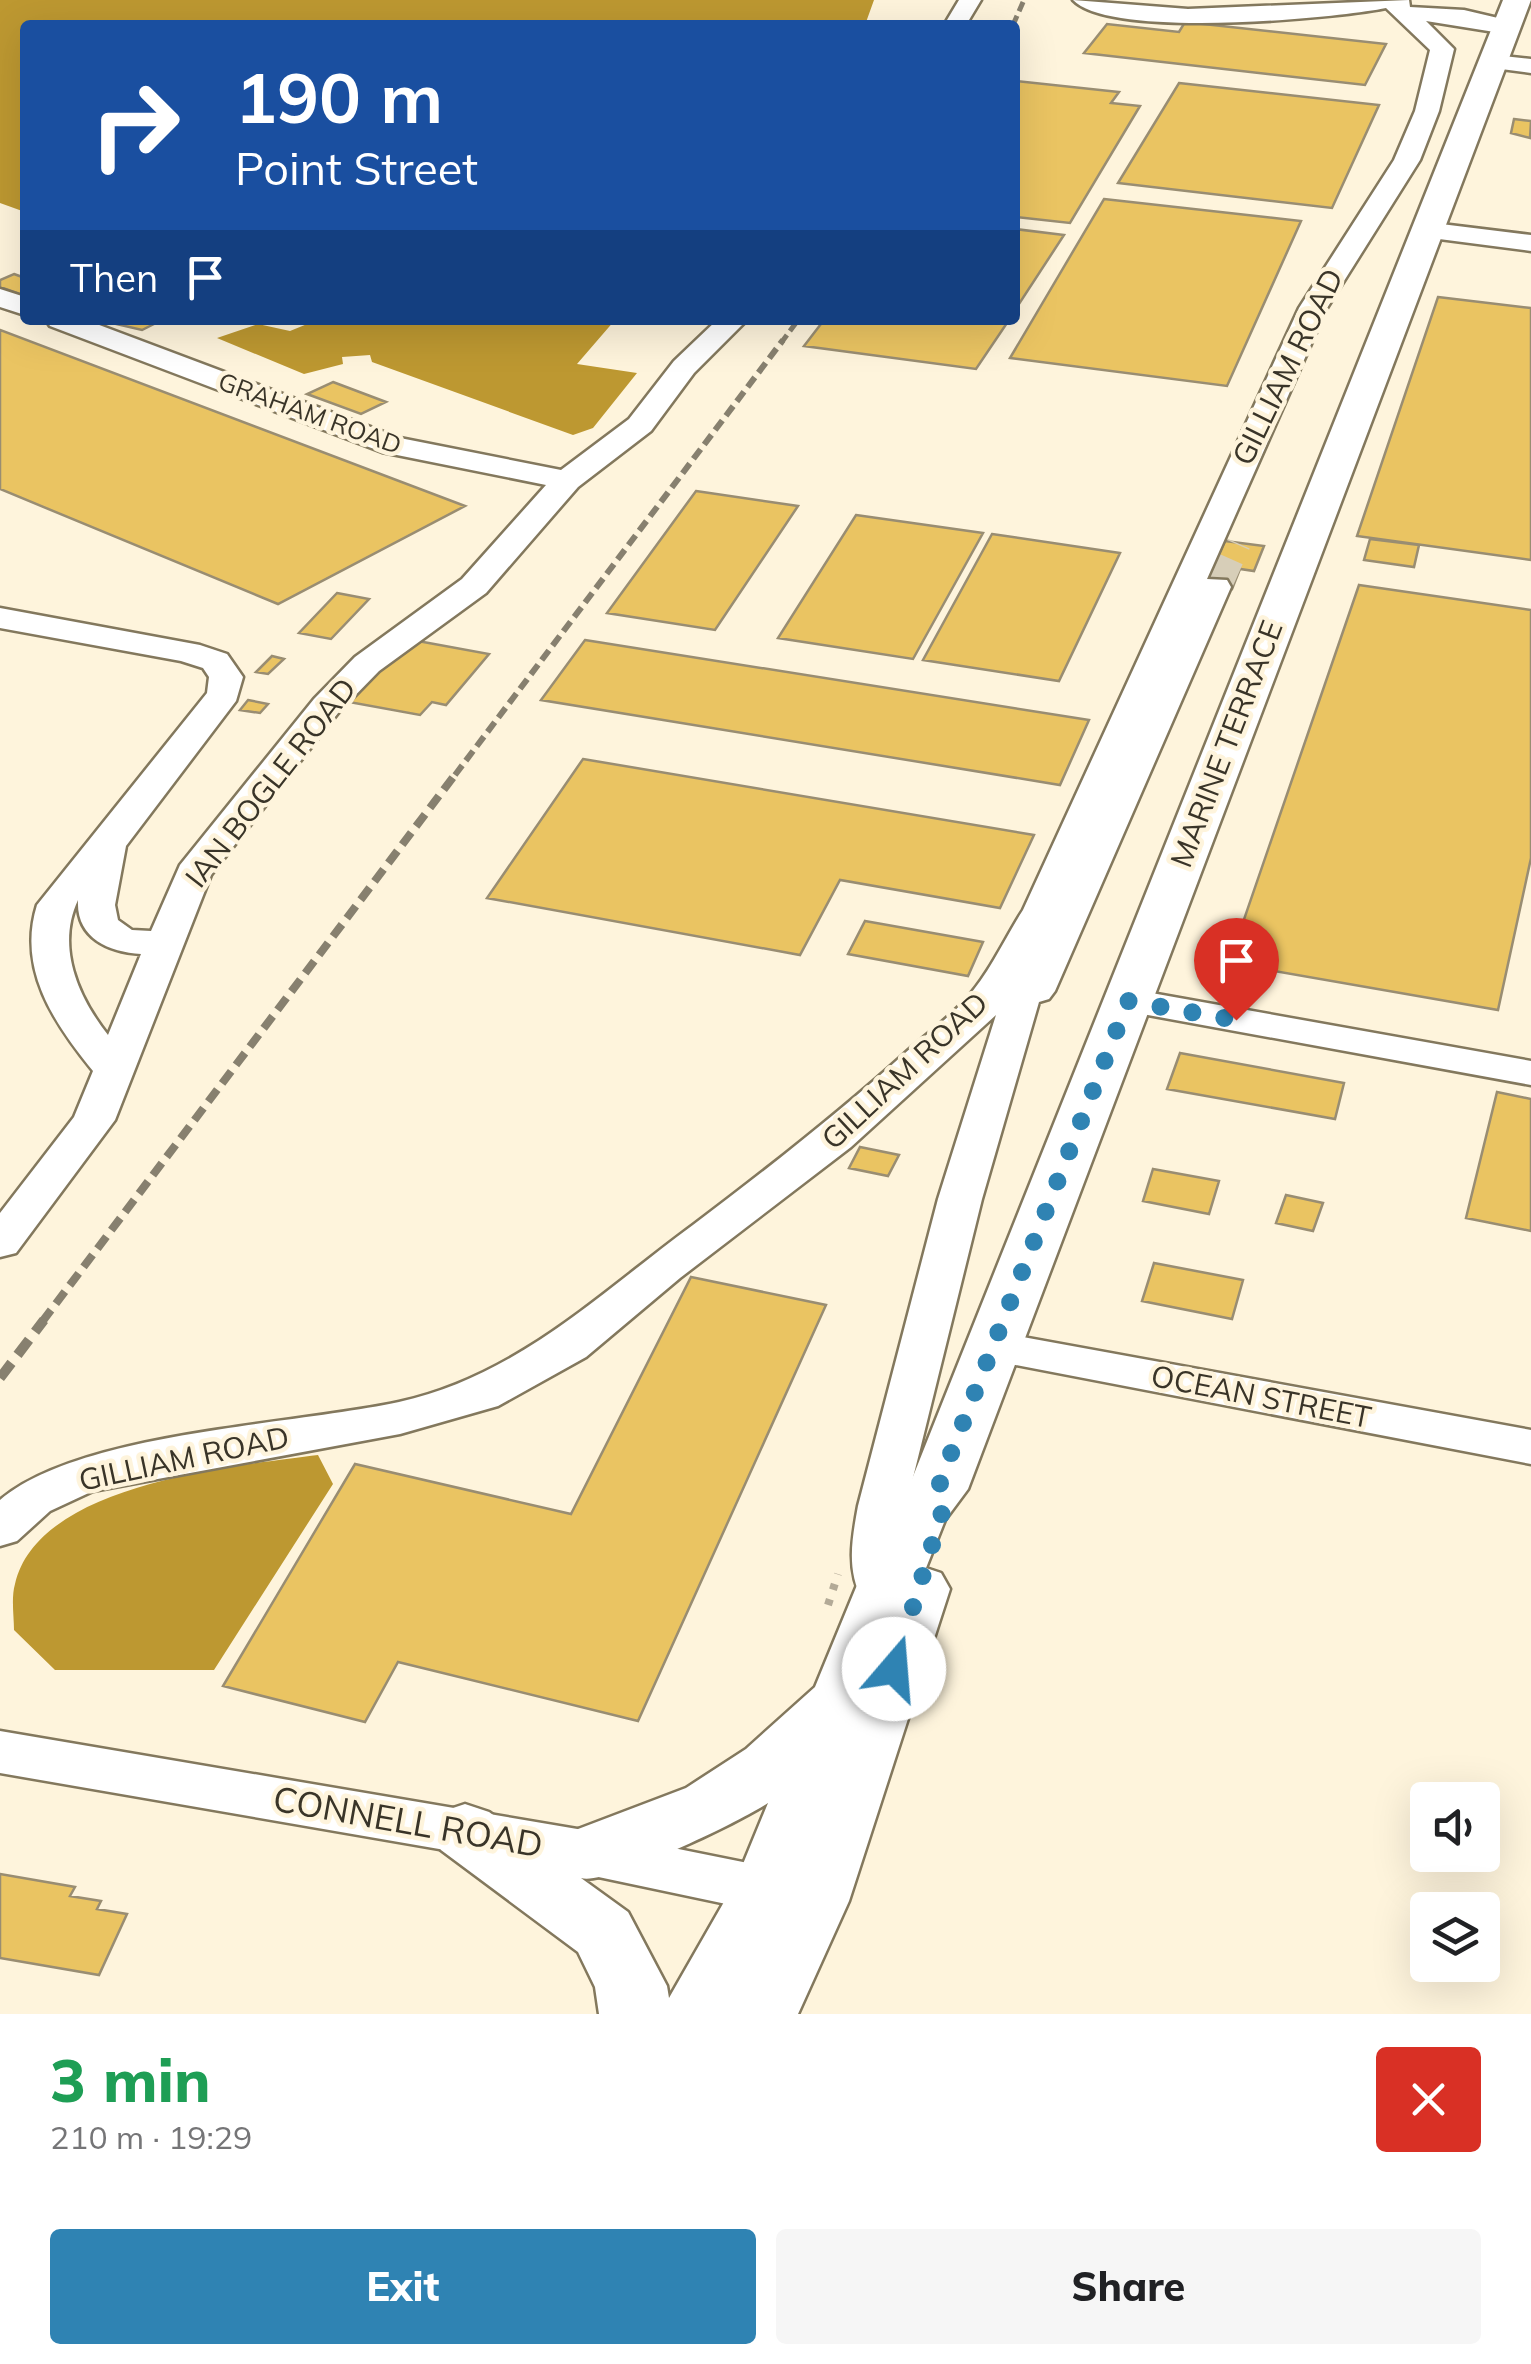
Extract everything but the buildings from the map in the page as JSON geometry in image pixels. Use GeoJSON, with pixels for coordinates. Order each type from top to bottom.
{"type":"FeatureCollection","features":[{"type":"Feature","properties":{"kind":"main road","name":"MARINE TERRACE"},"geometry":{"type":"LineString","coordinates":[[762,2014],[842,1699],[862,1581],[938,1489],[990,1346],[1128,1001],[1425,230],[1512,39]]}},
{"type":"Feature","properties":{"kind":"main road","name":"MARINE TERRACE"},"geometry":{"type":"LineString","coordinates":[[697,2014],[790,1895],[934,1538],[944,1506],[938,1489]]}},
{"type":"Feature","properties":{"kind":"main road"},"geometry":{"type":"LineString","coordinates":[[589,1853],[710,1807],[770,1767],[842,1699]]}},
{"type":"Feature","properties":{"kind":"main road"},"geometry":{"type":"LineString","coordinates":[[465,1832],[603,1932],[631,1986],[636,2014]]}},
{"type":"Feature","properties":{"kind":"street"},"geometry":{"type":"LineString","coordinates":[[1084,0],[1128,13],[1398,4],[1464,17],[1512,39]]}},
{"type":"Feature","properties":{"kind":"street","name":"GILLIAM ROAD"},"geometry":{"type":"LineString","coordinates":[[0,1528],[34,1500],[80,1477],[144,1461],[400,1418],[480,1395],[570,1346],[664,1268],[836,1138],[983,1005],[1042,910],[1313,308],[1406,160],[1428,111],[1428,92],[1442,49],[1398,4]]}},
{"type":"Feature","properties":{"kind":"street"},"geometry":{"type":"LineString","coordinates":[[1425,230],[1531,243]]}},
{"type":"Feature","properties":{"kind":"street","name":"GRAHAM ROAD"},"geometry":{"type":"LineString","coordinates":[[73,325],[393,446],[567,480]]}},
{"type":"Feature","properties":{"kind":"street","name":"IAN BOGLE ROAD"},"geometry":{"type":"LineString","coordinates":[[0,1242],[94,1120],[193,873],[326,706],[367,664],[474,586],[567,480],[640,425],[684,367],[727,325]]}},
{"type":"Feature","properties":{"kind":"street"},"geometry":{"type":"LineString","coordinates":[[1235,542],[1267,464],[1277,393]]}},
{"type":"Feature","properties":{"kind":"street"},"geometry":{"type":"LineString","coordinates":[[1012,1034],[1052,959],[1215,587]]}},
{"type":"Feature","properties":{"kind":"street"},"geometry":{"type":"LineString","coordinates":[[2,620],[188,652],[215,661],[226,677],[224,694],[108,845],[57,902],[48,942],[78,1028],[114,1070]]}},
{"type":"Feature","properties":{"kind":"street"},"geometry":{"type":"LineString","coordinates":[[108,845],[96,905],[100,925],[122,941],[162,943]]}},
{"type":"Feature","properties":{"kind":"street"},"geometry":{"type":"LineString","coordinates":[[862,1581],[875,1552],[882,1506],[960,1199],[1012,1034],[1042,910]]}},
{"type":"Feature","properties":{"kind":"street"},"geometry":{"type":"LineString","coordinates":[[1128,1001],[1528,1060]]}},
{"type":"Feature","properties":{"kind":"street","name":"OCEAN STREET"},"geometry":{"type":"LineString","coordinates":[[990,1346],[1531,1447]]}},
{"type":"Feature","properties":{"kind":"street","name":"CONNELL ROAD"},"geometry":{"type":"LineString","coordinates":[[0,1752],[589,1853],[790,1895]]}},
{"type":"Feature","properties":{"kind":"path"},"geometry":{"type":"LineString","coordinates":[[822,1618],[862,1581]]}},
{"type":"Feature","properties":{"kind":"shaded area"},"geometry":{"type":"Polygon","coordinates":[[[0,0],[874,0],[867,20],[20,20],[20,210],[0,203],[0,0]]]}},
{"type":"Feature","properties":{"kind":"shaded area"},"geometry":{"type":"Polygon","coordinates":[[[255,325],[290,331],[305,325],[611,325],[577,364],[637,373],[593,428],[573,435],[372,362],[370,355],[342,357],[343,364],[304,374],[217,338],[255,325]]]}},
{"type":"Feature","properties":{"kind":"shaded area"},"geometry":{"type":"Polygon","coordinates":[[[318,1455],[333,1484],[214,1670],[55,1670],[14,1630],[15,1584],[31,1550],[60,1523],[99,1502],[144,1486],[192,1474],[318,1455]]]}},
{"type":"Feature","properties":{"kind":"tunnel"},"geometry":{"type":"LineString","coordinates":[[1215,587],[1235,542]]}},
{"type":"Feature","properties":{"kind":"railway"},"geometry":{"type":"LineString","coordinates":[[1015,20],[1024,0]]}},
{"type":"Feature","properties":{"kind":"railway"},"geometry":{"type":"LineString","coordinates":[[781,343],[794,325]]}},
{"type":"Feature","properties":{"kind":"railway"},"geometry":{"type":"LineString","coordinates":[[455,775],[783,340]]}},
{"type":"Feature","properties":{"kind":"railway"},"geometry":{"type":"LineString","coordinates":[[42,1322],[457,772]]}},
{"type":"Feature","properties":{"kind":"railway"},"geometry":{"type":"LineString","coordinates":[[0,1378],[44,1320]]}},
{"type":"Feature","properties":{"kind":"route"},"geometry":{"type":"LineString","coordinates":[[894,1669],[944,1506],[938,1489],[990,1346],[1128,1001],[1236,1020]]}}]}
